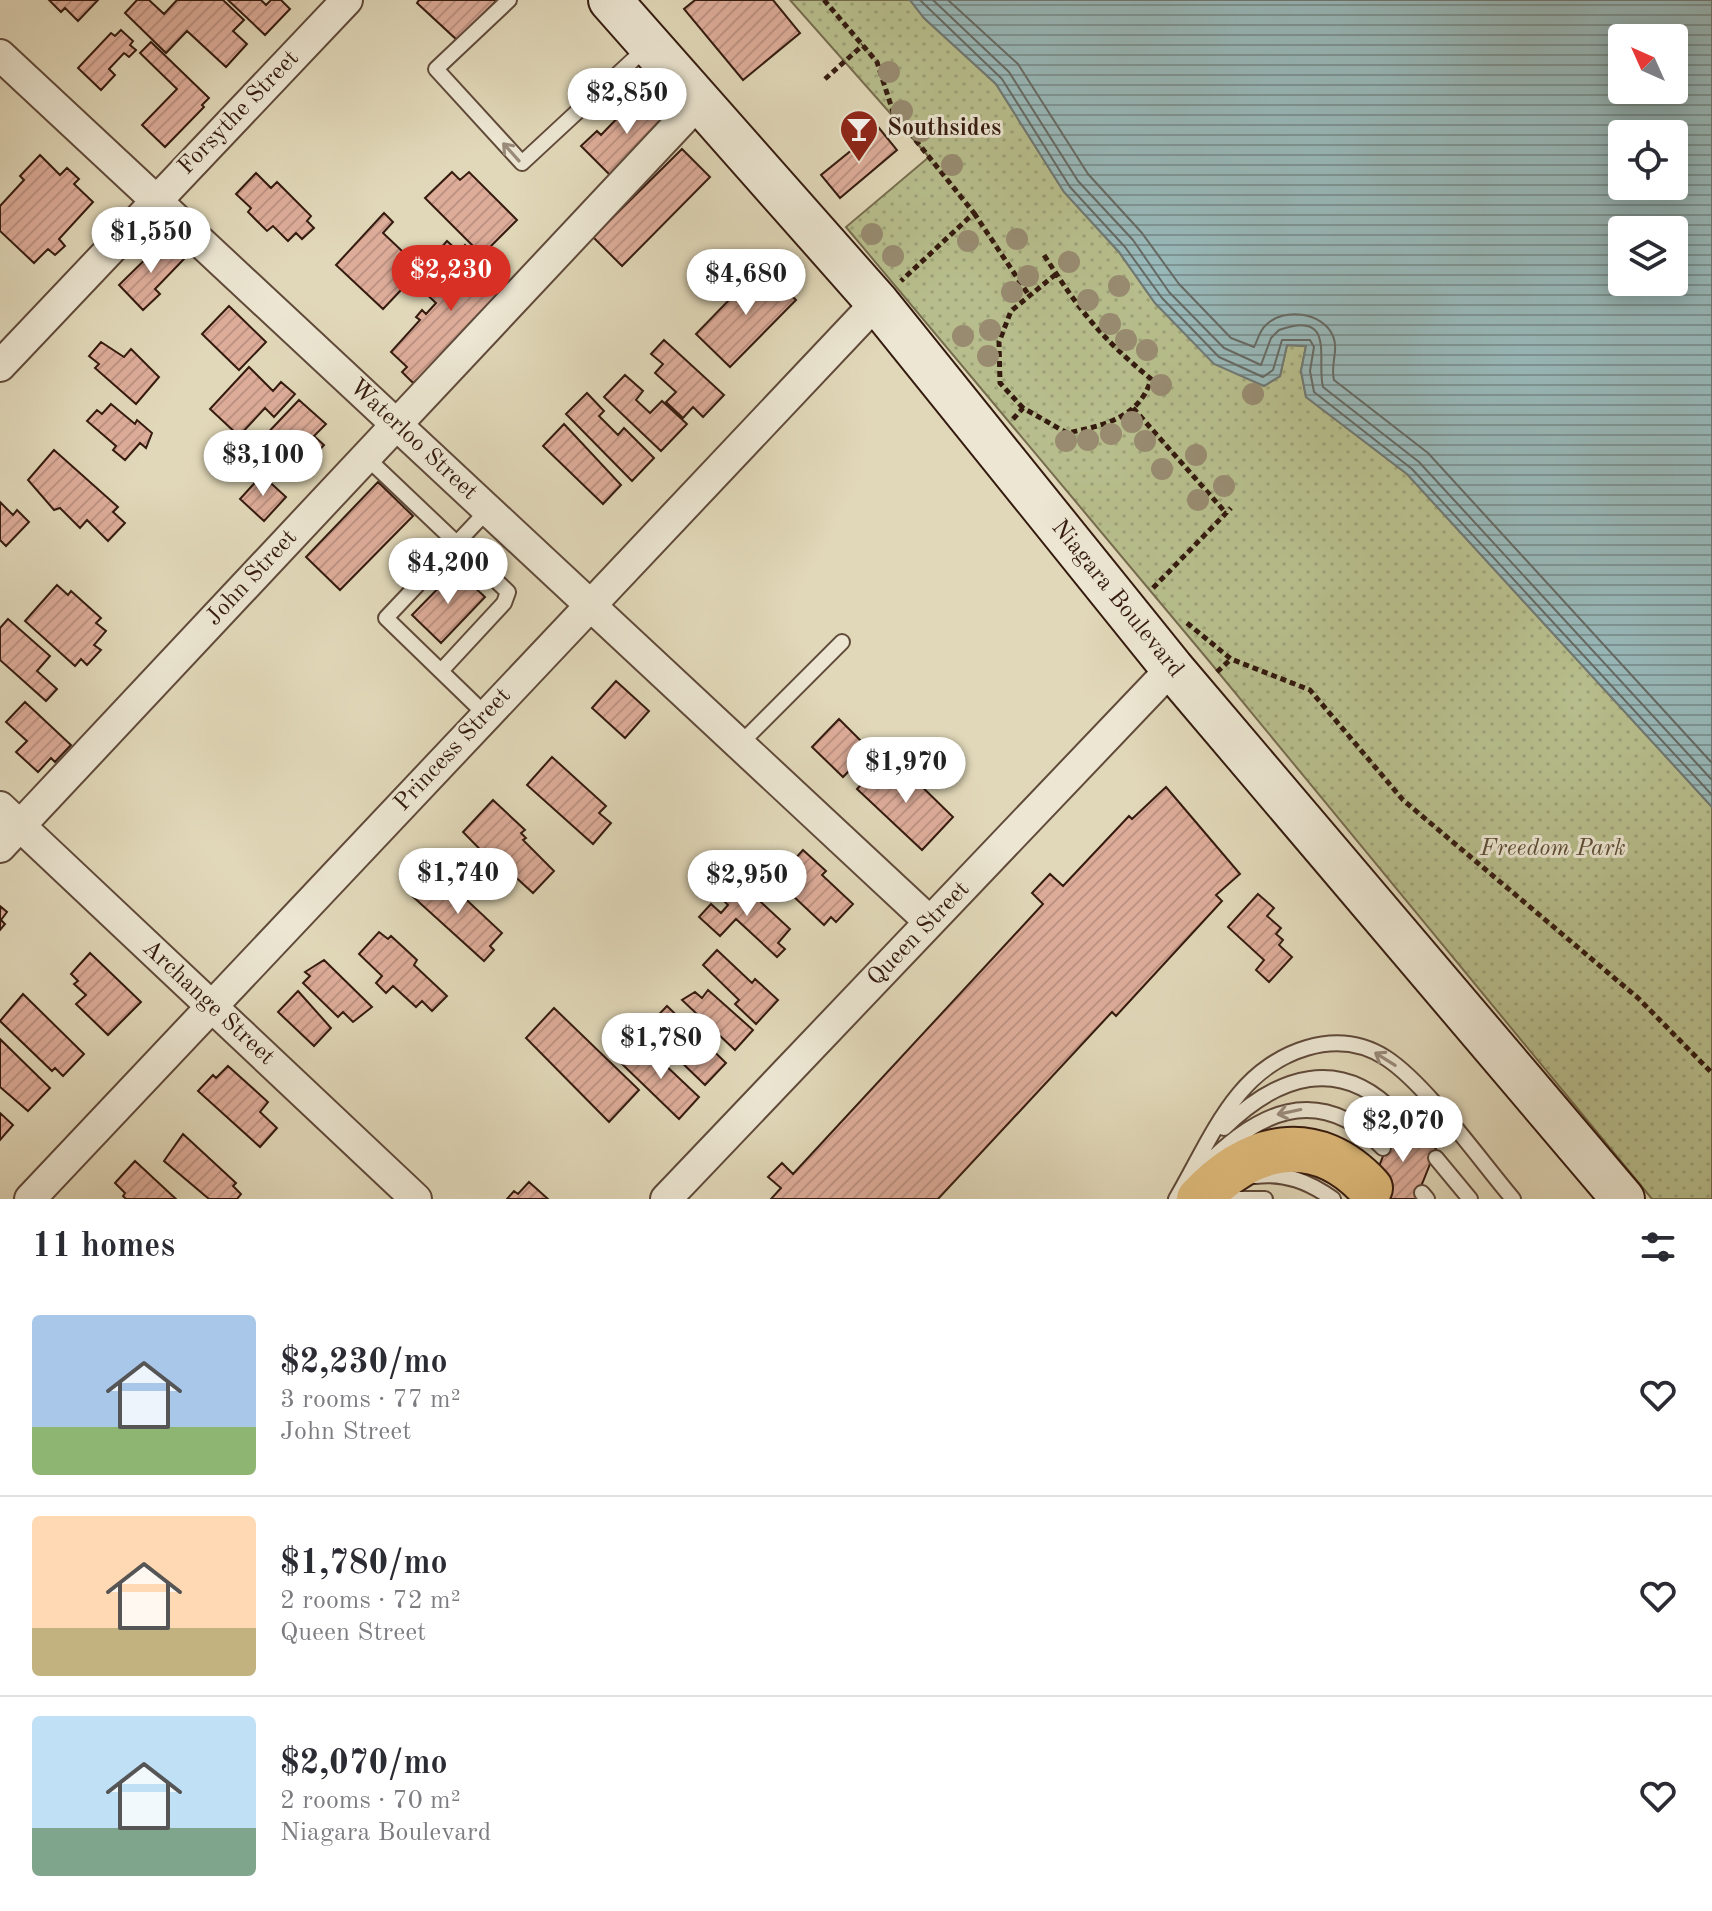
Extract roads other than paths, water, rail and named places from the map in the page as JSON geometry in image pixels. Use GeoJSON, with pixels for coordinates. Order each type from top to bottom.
{"type":"FeatureCollection","features":[{"type":"Feature","properties":{"kind":"highway"},"geometry":{"type":"LineString","coordinates":[[1190,1197],[1255,1157],[1290,1149],[1329,1157],[1362,1179]]}},
{"type":"Feature","properties":{"kind":"main road","name":"Niagara Boulevard"},"geometry":{"type":"LineString","coordinates":[[610,0],[877,302],[1172,668],[1623,1199]]}},
{"type":"Feature","properties":{"kind":"street","name":"Forsythe Street"},"geometry":{"type":"LineString","coordinates":[[0,366],[347,0]]}},
{"type":"Feature","properties":{"kind":"street","name":"Waterloo Street"},"geometry":{"type":"LineString","coordinates":[[0,55],[930,922]]}},
{"type":"Feature","properties":{"kind":"street","name":"John Street"},"geometry":{"type":"LineString","coordinates":[[7,826],[366,457],[701,100]]}},
{"type":"Feature","properties":{"kind":"street","name":"Princess Street"},"geometry":{"type":"LineString","coordinates":[[30,1199],[877,302]]}},
{"type":"Feature","properties":{"kind":"street","name":"Queen Street"},"geometry":{"type":"LineString","coordinates":[[666,1199],[1172,668]]}},
{"type":"Feature","properties":{"kind":"street","name":"Archange Street"},"geometry":{"type":"LineString","coordinates":[[7,826],[211,1007],[416,1199]]}},
{"type":"Feature","properties":{"kind":"lane"},"geometry":{"type":"LineString","coordinates":[[509,0],[436,69],[522,163],[650,45]]}},
{"type":"Feature","properties":{"kind":"lane"},"geometry":{"type":"LineString","coordinates":[[366,457],[505,587],[507,598],[441,671]]}},
{"type":"Feature","properties":{"kind":"lane"},"geometry":{"type":"LineString","coordinates":[[486,715],[386,618],[488,510]]}},
{"type":"Feature","properties":{"kind":"lane"},"geometry":{"type":"LineString","coordinates":[[740,744],[842,642]]}},
{"type":"Feature","properties":{"kind":"lane"},"geometry":{"type":"LineString","coordinates":[[1190,1197],[1210,1142],[1238,1094],[1277,1060],[1316,1045],[1353,1045],[1371,1050],[1399,1068],[1513,1199]]}},
{"type":"Feature","properties":{"kind":"lane"},"geometry":{"type":"LineString","coordinates":[[1210,1142],[1263,1095],[1301,1080],[1318,1077],[1357,1085],[1397,1115]]}},
{"type":"Feature","properties":{"kind":"lane"},"geometry":{"type":"LineString","coordinates":[[1436,1158],[1470,1199]]}},
{"type":"Feature","properties":{"kind":"lane"},"geometry":{"type":"LineString","coordinates":[[1231,1199],[1265,1199]]}},
{"type":"Feature","properties":{"kind":"water"},"geometry":{"type":"Polygon","coordinates":[[[910,0],[1712,0],[1712,807],[1407,474],[1306,397],[1301,371],[1306,346],[1287,345],[1280,376],[1264,386],[1214,364],[1155,303],[1119,252],[1064,192],[996,84],[924,18],[910,0]]]}},
{"type":"Feature","properties":{"kind":"place","name":"Southsides"},"geometry":{"type":"Point","coordinates":[859,163]}},
{"type":"Feature","properties":{"kind":"park label","name":"Freedom Park"},"geometry":{"type":"Point","coordinates":[1553,849]}}]}
